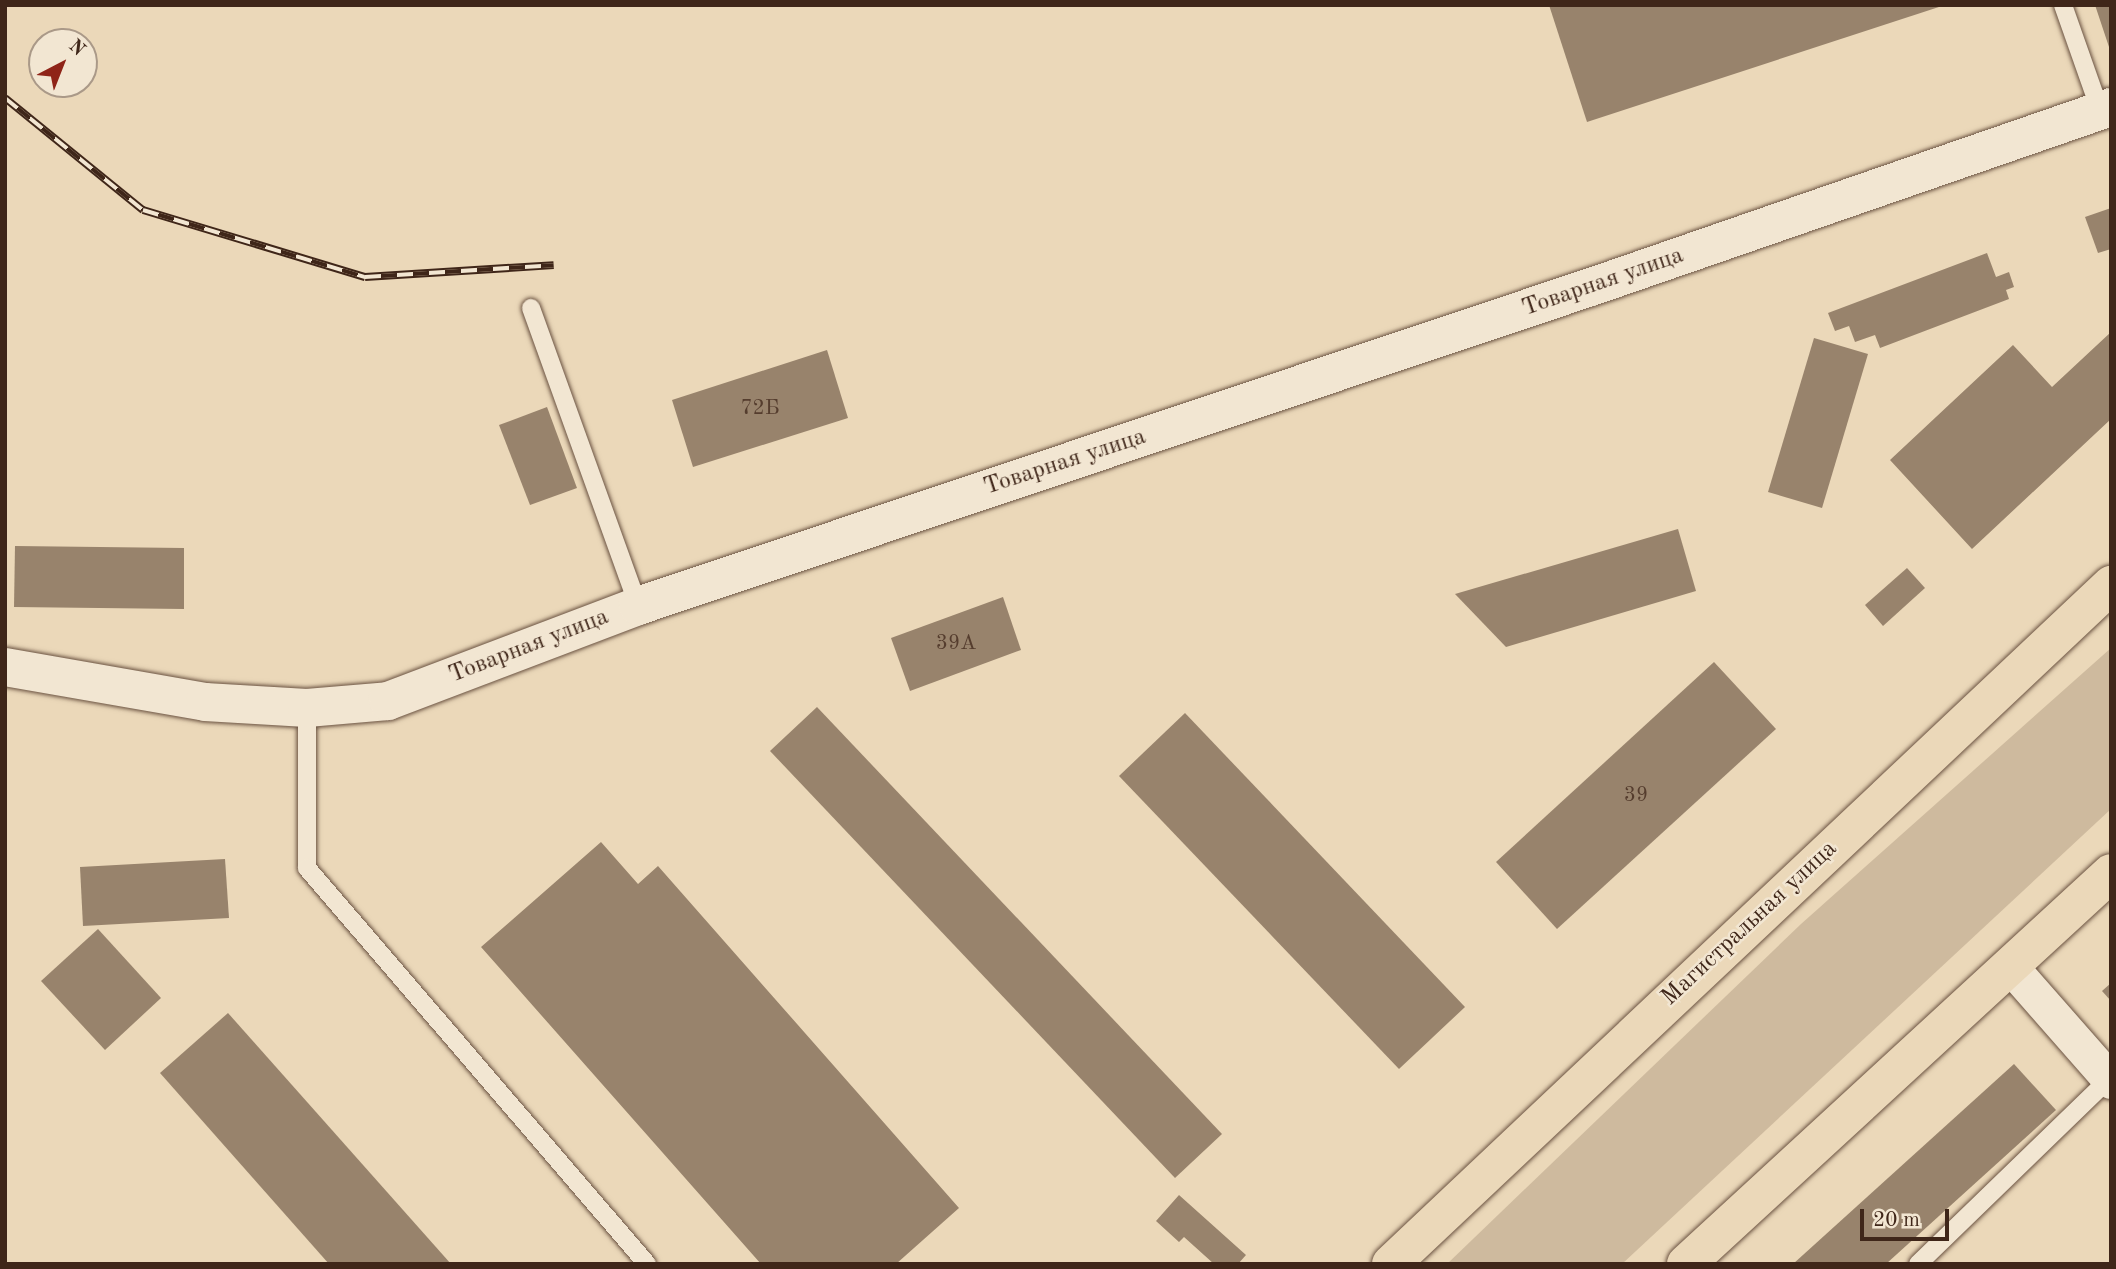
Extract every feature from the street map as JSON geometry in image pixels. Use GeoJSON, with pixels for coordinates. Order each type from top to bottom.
{"type":"FeatureCollection","features":[{"type":"Feature","properties":{"kind":"main road","name":"Магистральная улица"},"geometry":{"type":"LineString","coordinates":[[1391,1264],[2111,585]]}},
{"type":"Feature","properties":{"kind":"main road"},"geometry":{"type":"LineString","coordinates":[[1686,1264],[2111,873]]}},
{"type":"Feature","properties":{"kind":"street","name":"Товарная улица"},"geometry":{"type":"LineString","coordinates":[[5,667],[205,702],[307,708],[387,701],[638,606],[1591,287],[2106,108]]}},
{"type":"Feature","properties":{"kind":"street"},"geometry":{"type":"LineString","coordinates":[[2010,966],[2110,1080]]}},
{"type":"Feature","properties":{"kind":"lane"},"geometry":{"type":"LineString","coordinates":[[2063,5],[2106,108]]}},
{"type":"Feature","properties":{"kind":"lane"},"geometry":{"type":"LineString","coordinates":[[531,308],[638,606]]}},
{"type":"Feature","properties":{"kind":"lane"},"geometry":{"type":"LineString","coordinates":[[307,708],[307,868],[647,1264]]}},
{"type":"Feature","properties":{"kind":"lane"},"geometry":{"type":"LineString","coordinates":[[1918,1264],[2110,1080]]}},
{"type":"Feature","properties":{"kind":"shaded area"},"geometry":{"type":"Polygon","coordinates":[[[2111,648],[2111,809],[1622,1264],[1447,1264],[1801,924],[2111,648]]]}},
{"type":"Feature","properties":{"kind":"building"},"geometry":{"type":"Polygon","coordinates":[[[1549,5],[1942,5],[1942,6],[1587,122],[1549,5]]]}},
{"type":"Feature","properties":{"kind":"building"},"geometry":{"type":"Polygon","coordinates":[[[2095,5],[2111,5],[2111,50],[2110,50],[2095,5]]]}},
{"type":"Feature","properties":{"kind":"building"},"geometry":{"type":"Polygon","coordinates":[[[2111,208],[2111,249],[2098,253],[2085,217],[2111,208]]]}},
{"type":"Feature","properties":{"kind":"building"},"geometry":{"type":"Polygon","coordinates":[[[1987,253],[1996,277],[2009,272],[2014,287],[2006,290],[2009,299],[1880,348],[1875,335],[1855,342],[1849,326],[1835,331],[1828,313],[1987,253]]]}},
{"type":"Feature","properties":{"kind":"building"},"geometry":{"type":"Polygon","coordinates":[[[2111,332],[2111,419],[1972,549],[1890,460],[2013,345],[2052,387],[2111,332]]]}},
{"type":"Feature","properties":{"kind":"building"},"geometry":{"type":"Polygon","coordinates":[[[1814,338],[1868,354],[1822,508],[1768,492],[1814,338]]]}},
{"type":"Feature","properties":{"kind":"building"},"geometry":{"type":"Polygon","coordinates":[[[827,350],[848,418],[693,467],[672,400],[827,350]]]}},
{"type":"Feature","properties":{"kind":"building"},"geometry":{"type":"Polygon","coordinates":[[[547,407],[577,488],[530,505],[499,425],[547,407]]]}},
{"type":"Feature","properties":{"kind":"building"},"geometry":{"type":"Polygon","coordinates":[[[1678,529],[1696,591],[1506,647],[1455,594],[1678,529]]]}},
{"type":"Feature","properties":{"kind":"building"},"geometry":{"type":"Polygon","coordinates":[[[15,546],[184,548],[184,609],[14,607],[15,546]]]}},
{"type":"Feature","properties":{"kind":"building"},"geometry":{"type":"Polygon","coordinates":[[[1907,568],[1925,588],[1883,626],[1865,605],[1907,568]]]}},
{"type":"Feature","properties":{"kind":"building"},"geometry":{"type":"Polygon","coordinates":[[[1003,597],[1021,650],[910,691],[891,638],[1003,597]]]}},
{"type":"Feature","properties":{"kind":"building"},"geometry":{"type":"Polygon","coordinates":[[[1714,662],[1776,729],[1557,929],[1496,862],[1714,662]]]}},
{"type":"Feature","properties":{"kind":"building"},"geometry":{"type":"Polygon","coordinates":[[[817,707],[1222,1134],[1175,1178],[770,751],[817,707]]]}},
{"type":"Feature","properties":{"kind":"building"},"geometry":{"type":"Polygon","coordinates":[[[1185,713],[1465,1007],[1399,1069],[1119,776],[1185,713]]]}},
{"type":"Feature","properties":{"kind":"building"},"geometry":{"type":"Polygon","coordinates":[[[601,842],[638,884],[658,866],[959,1208],[896,1264],[761,1264],[481,947],[601,842]]]}},
{"type":"Feature","properties":{"kind":"building"},"geometry":{"type":"Polygon","coordinates":[[[225,859],[229,918],[83,926],[80,867],[225,859]]]}},
{"type":"Feature","properties":{"kind":"building"},"geometry":{"type":"Polygon","coordinates":[[[98,929],[161,998],[105,1050],[41,981],[98,929]]]}},
{"type":"Feature","properties":{"kind":"building"},"geometry":{"type":"Polygon","coordinates":[[[2111,983],[2111,1001],[2102,991],[2111,983]]]}},
{"type":"Feature","properties":{"kind":"building"},"geometry":{"type":"Polygon","coordinates":[[[228,1013],[451,1264],[329,1264],[160,1073],[228,1013]]]}},
{"type":"Feature","properties":{"kind":"building"},"geometry":{"type":"Polygon","coordinates":[[[2014,1064],[2056,1110],[1886,1264],[1793,1264],[2014,1064]]]}},
{"type":"Feature","properties":{"kind":"building"},"geometry":{"type":"Polygon","coordinates":[[[1179,1195],[1246,1255],[1238,1264],[1214,1264],[1184,1237],[1179,1242],[1156,1221],[1179,1195]]]}},
{"type":"Feature","properties":{"kind":"railway"},"geometry":{"type":"LineString","coordinates":[[5,98],[143,210],[365,277],[554,265]]}}]}
